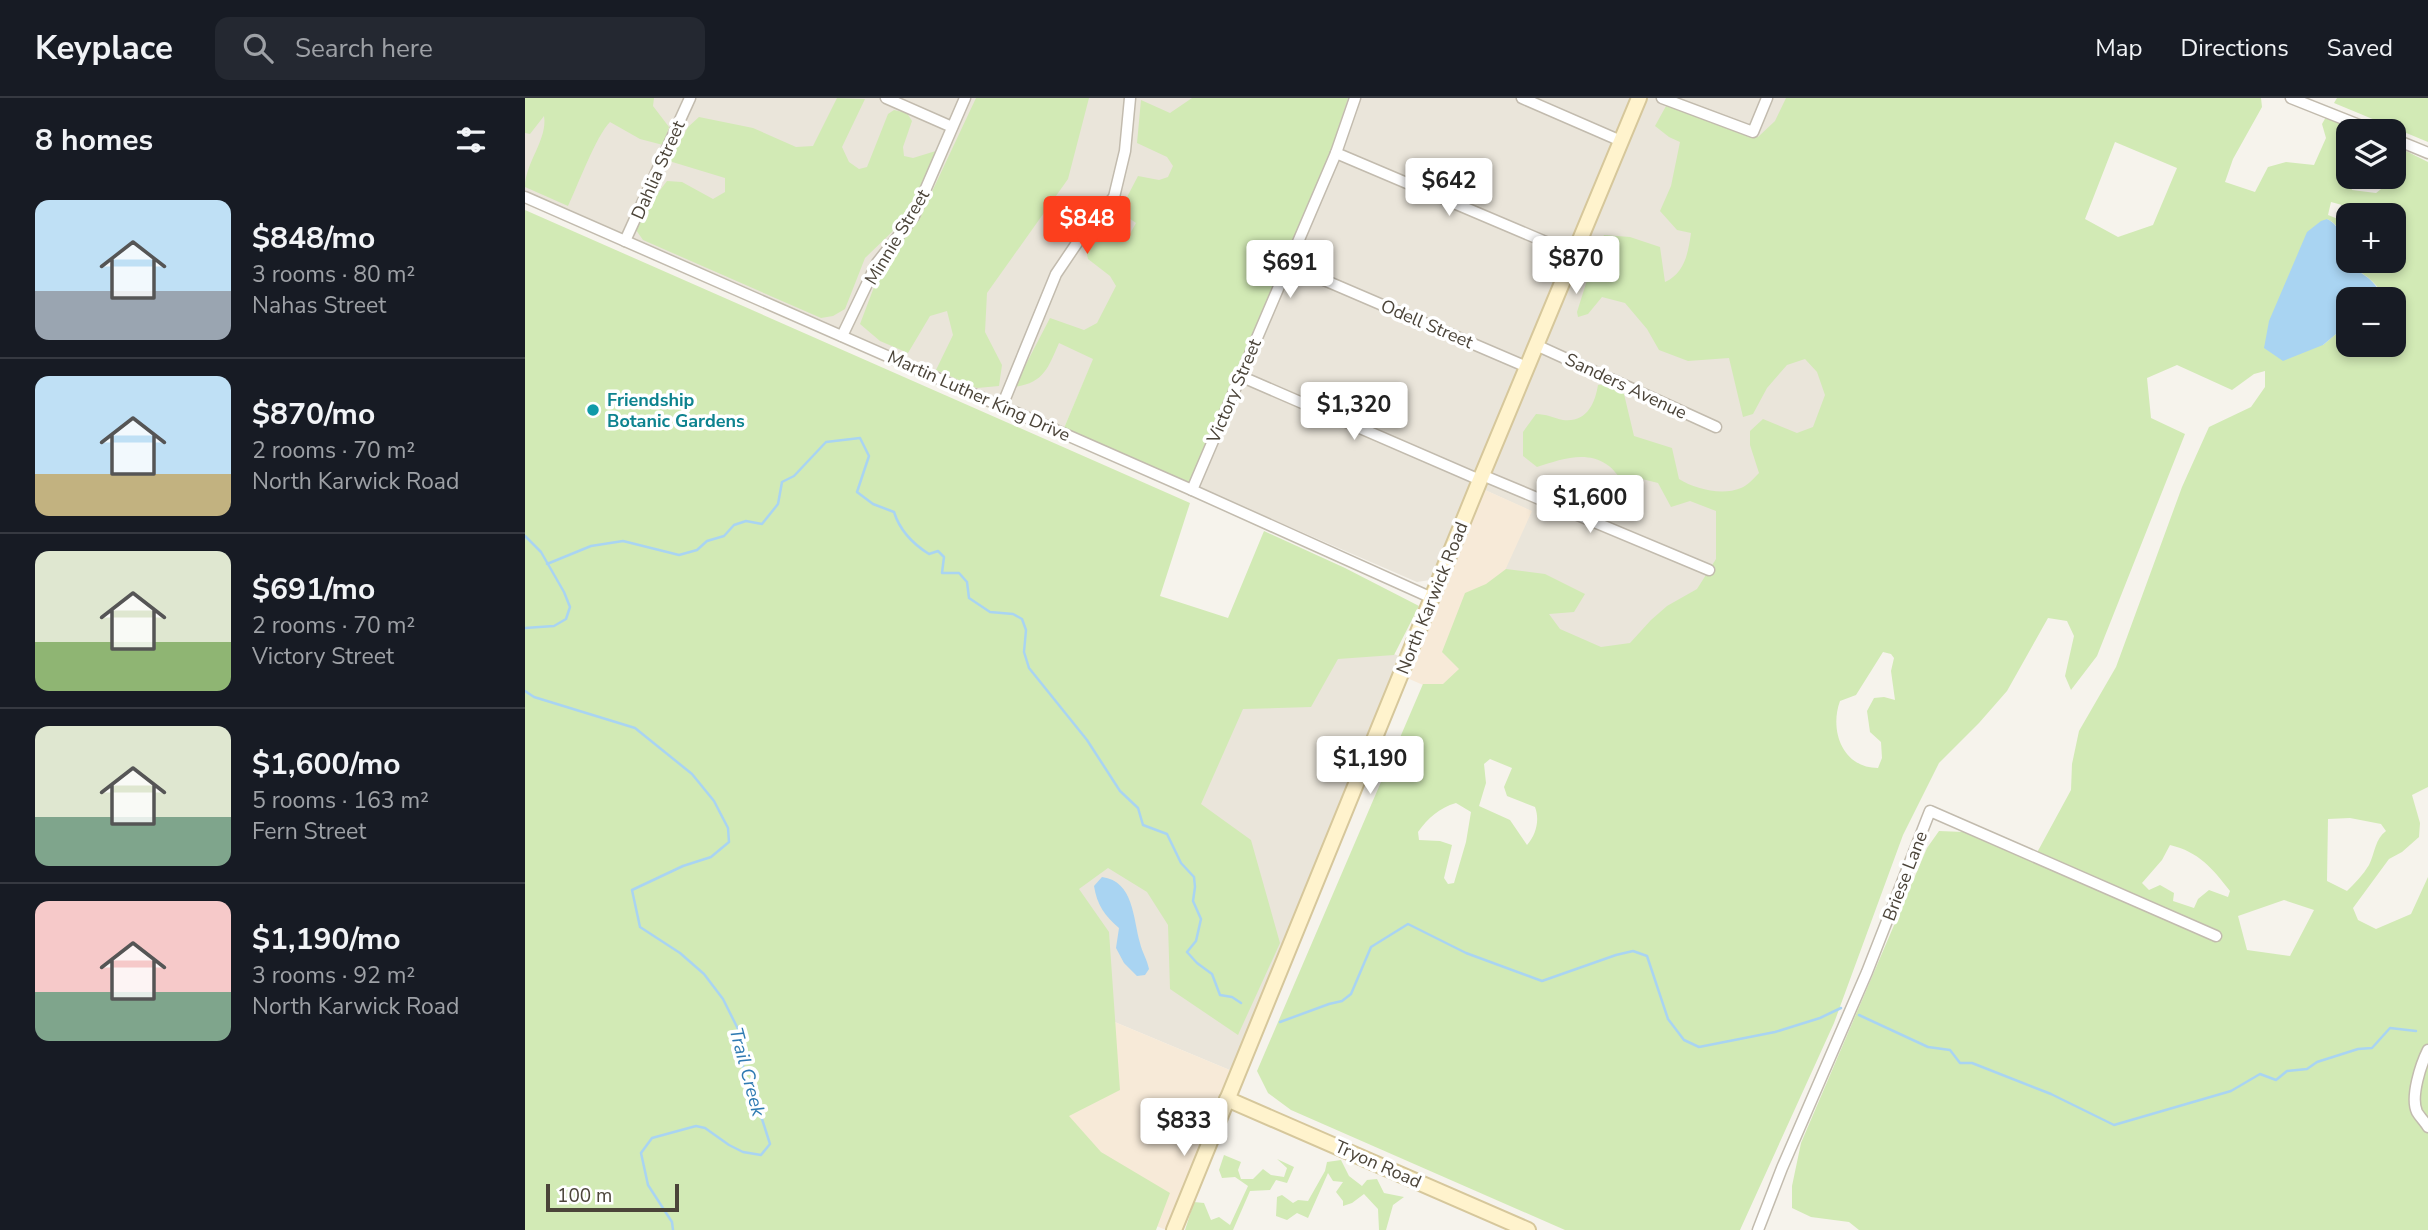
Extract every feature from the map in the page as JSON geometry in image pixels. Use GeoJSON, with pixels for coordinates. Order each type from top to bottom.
{"type":"FeatureCollection","features":[{"type":"Feature","properties":{"kind":"street","name":"Dahlia Street"},"geometry":{"type":"LineString","coordinates":[[625,241],[690,98]]}},
{"type":"Feature","properties":{"kind":"street"},"geometry":{"type":"LineString","coordinates":[[886,98],[952,127]]}},
{"type":"Feature","properties":{"kind":"street","name":"Minnie Street"},"geometry":{"type":"LineString","coordinates":[[842,336],[877,263],[914,216],[965,98]]}},
{"type":"Feature","properties":{"kind":"street"},"geometry":{"type":"LineString","coordinates":[[1002,406],[1056,274],[1083,234],[1114,197],[1125,151],[1130,98]]}},
{"type":"Feature","properties":{"kind":"street","name":"Victory Street"},"geometry":{"type":"LineString","coordinates":[[1192,490],[1336,153],[1356,98]]}},
{"type":"Feature","properties":{"kind":"street"},"geometry":{"type":"LineString","coordinates":[[1522,98],[1621,141]]}},
{"type":"Feature","properties":{"kind":"street","name":"North Karwick Road"},"geometry":{"type":"LineString","coordinates":[[1174,1230],[1481,477],[1639,98]]}},
{"type":"Feature","properties":{"kind":"street"},"geometry":{"type":"LineString","coordinates":[[1662,98],[1753,132],[1767,98]]}},
{"type":"Feature","properties":{"kind":"street"},"geometry":{"type":"LineString","coordinates":[[2291,98],[2344,119]]}},
{"type":"Feature","properties":{"kind":"street"},"geometry":{"type":"LineString","coordinates":[[2406,144],[2428,153]]}},
{"type":"Feature","properties":{"kind":"street"},"geometry":{"type":"LineString","coordinates":[[1336,153],[1574,254]]}},
{"type":"Feature","properties":{"kind":"street","name":"Martin Luther King Drive"},"geometry":{"type":"LineString","coordinates":[[525,197],[1432,598]]}},
{"type":"Feature","properties":{"kind":"street","name":"Odell Street"},"geometry":{"type":"LineString","coordinates":[[1289,265],[1527,367]]}},
{"type":"Feature","properties":{"kind":"street","name":"Sanders Avenue"},"geometry":{"type":"LineString","coordinates":[[1537,345],[1716,427]]}},
{"type":"Feature","properties":{"kind":"street"},"geometry":{"type":"LineString","coordinates":[[1240,376],[1709,570]]}},
{"type":"Feature","properties":{"kind":"street","name":"Briese Lane"},"geometry":{"type":"LineString","coordinates":[[1758,1230],[1867,972],[1930,811],[2217,936]]}},
{"type":"Feature","properties":{"kind":"street"},"geometry":{"type":"LineString","coordinates":[[2428,1050],[2419,1069],[2419,1081],[2414,1093],[2417,1111],[2428,1126]]}},
{"type":"Feature","properties":{"kind":"street","name":"Tryon Road"},"geometry":{"type":"LineString","coordinates":[[1227,1099],[1528,1230]]}},
{"type":"Feature","properties":{"kind":"shaded area"},"geometry":{"type":"Polygon","coordinates":[[[525,98],[1631,98],[1430,580],[1417,582],[1189,483],[1264,310],[1138,255],[1064,428],[525,193],[525,98]]]}},
{"type":"Feature","properties":{"kind":"shaded area"},"geometry":{"type":"Polygon","coordinates":[[[1644,98],[1813,98],[1892,288],[1687,745],[1471,645],[1531,511],[1485,490],[1644,98]]]}},
{"type":"Feature","properties":{"kind":"shaded area"},"geometry":{"type":"Polygon","coordinates":[[[1485,490],[1532,511],[1471,645],[1453,698],[1407,678],[1485,490]]]}},
{"type":"Feature","properties":{"kind":"shaded area"},"geometry":{"type":"Polygon","coordinates":[[[1260,597],[1401,657],[1232,1071],[1062,1000],[1063,886],[1260,597]]]}},
{"type":"Feature","properties":{"kind":"shaded area"},"geometry":{"type":"Polygon","coordinates":[[[1062,1000],[1232,1071],[1166,1230],[995,1158],[1062,1000]]]}},
{"type":"Feature","properties":{"kind":"green space"},"geometry":{"type":"Polygon","coordinates":[[[525,98],[654,98],[653,106],[669,127],[663,145],[640,139],[610,122],[593,149],[568,206],[525,187],[543,133],[544,116],[530,134],[525,133],[525,98]]]}},
{"type":"Feature","properties":{"kind":"green space"},"geometry":{"type":"Polygon","coordinates":[[[837,98],[865,99],[842,147],[849,162],[859,169],[867,167],[888,114],[894,110],[907,113],[912,121],[903,147],[904,156],[913,158],[939,150],[927,178],[892,232],[865,258],[845,309],[833,316],[821,318],[643,240],[636,230],[651,202],[667,181],[682,182],[713,199],[725,192],[725,178],[669,161],[688,127],[699,117],[753,128],[796,147],[813,146],[837,98]]]}},
{"type":"Feature","properties":{"kind":"green space"},"geometry":{"type":"Polygon","coordinates":[[[976,98],[1089,98],[1068,179],[987,293],[985,332],[1002,365],[999,386],[977,388],[936,370],[953,335],[947,311],[930,316],[908,353],[880,341],[860,324],[885,258],[921,215],[976,98]]]}},
{"type":"Feature","properties":{"kind":"green space"},"geometry":{"type":"Polygon","coordinates":[[[1192,98],[1348,98],[1328,160],[1189,483],[1064,428],[1093,359],[1059,343],[1048,367],[1039,378],[1014,387],[1050,318],[1084,330],[1097,323],[1116,286],[1110,276],[1088,259],[1085,246],[1095,231],[1127,239],[1136,223],[1123,214],[1126,199],[1138,176],[1159,180],[1168,177],[1173,166],[1167,157],[1137,143],[1141,100],[1170,113],[1192,98]]]}},
{"type":"Feature","properties":{"kind":"green space"},"geometry":{"type":"Polygon","coordinates":[[[1786,98],[2261,98],[2262,107],[2233,159],[2225,182],[2255,192],[2268,167],[2286,162],[2314,165],[2326,138],[2322,124],[2326,117],[2336,122],[2336,189],[2376,193],[2381,189],[2406,189],[2406,151],[2428,162],[2428,787],[2412,795],[2420,823],[2419,837],[2389,859],[2353,908],[2358,920],[2376,929],[2411,914],[2428,877],[2428,1230],[1859,1230],[1849,1222],[1811,1217],[1792,1208],[1792,1186],[1801,1143],[1927,848],[1939,831],[1964,832],[2033,860],[2071,790],[2072,764],[2079,731],[2116,667],[2182,487],[2209,427],[2251,407],[2265,387],[2265,371],[2254,374],[2232,390],[2177,365],[2147,378],[2151,418],[2185,434],[2097,656],[2071,690],[2065,676],[2074,636],[2067,621],[2048,618],[2007,691],[1939,763],[1903,835],[1834,1023],[1740,1230],[1565,1230],[1291,1110],[1268,1093],[1257,1071],[1423,684],[1443,684],[1459,669],[1442,652],[1465,593],[1486,584],[1506,569],[1545,574],[1585,594],[1574,612],[1549,614],[1560,629],[1601,647],[1630,643],[1667,606],[1697,589],[1716,559],[1716,511],[1690,501],[1671,507],[1658,483],[1642,479],[1625,484],[1611,468],[1598,460],[1572,458],[1537,467],[1523,456],[1523,432],[1536,414],[1563,420],[1578,418],[1592,405],[1598,385],[1612,384],[1624,394],[1634,436],[1672,448],[1679,479],[1693,486],[1717,491],[1741,488],[1759,473],[1750,445],[1750,431],[1763,419],[1797,433],[1813,427],[1825,395],[1817,372],[1805,359],[1787,365],[1767,388],[1753,414],[1743,417],[1729,358],[1688,361],[1659,350],[1647,329],[1625,303],[1602,297],[1588,314],[1578,317],[1577,312],[1604,235],[1630,237],[1660,247],[1665,282],[1677,273],[1684,262],[1691,233],[1677,230],[1660,211],[1671,186],[1680,142],[1655,126],[1666,106],[1758,137],[1775,121],[1786,98]],[[2115,142],[2085,219],[2118,237],[2153,225],[2177,168],[2115,142]],[[2331,202],[2328,215],[2336,218],[2336,226],[2327,219],[2323,345],[2336,334],[2336,357],[2406,357],[2406,287],[2377,287],[2361,273],[2406,273],[2406,203],[2331,202]],[[1883,652],[1856,695],[1840,701],[1836,724],[1838,735],[1848,755],[1856,762],[1878,768],[1882,758],[1881,742],[1870,732],[1867,711],[1874,698],[1895,700],[1891,671],[1894,658],[1891,654],[1883,652]],[[1490,759],[1484,764],[1486,783],[1479,806],[1510,820],[1527,845],[1536,827],[1535,807],[1507,796],[1504,787],[1512,768],[1490,759]],[[1456,803],[1439,811],[1418,832],[1419,840],[1440,841],[1452,845],[1444,878],[1448,884],[1454,883],[1466,842],[1471,812],[1456,803]],[[2350,818],[2328,819],[2327,881],[2347,891],[2369,865],[2377,842],[2386,831],[2381,824],[2350,818]],[[2170,845],[2162,860],[2142,883],[2149,890],[2160,885],[2174,893],[2173,901],[2194,908],[2198,899],[2209,890],[2228,897],[2230,891],[2204,862],[2189,852],[2170,845]],[[2284,900],[2238,916],[2247,950],[2290,956],[2314,910],[2284,900]]]}},
{"type":"Feature","properties":{"kind":"green space"},"geometry":{"type":"Polygon","coordinates":[[[2337,98],[2428,98],[2428,142],[2406,133],[2406,119],[2373,119],[2334,103],[2337,98]]]}},
{"type":"Feature","properties":{"kind":"green space"},"geometry":{"type":"Polygon","coordinates":[[[525,210],[1190,503],[1160,596],[1228,618],[1264,531],[1419,606],[1394,655],[1338,659],[1311,707],[1243,709],[1201,804],[1251,840],[1280,943],[1238,1035],[1170,989],[1168,925],[1147,892],[1108,868],[1079,889],[1109,932],[1120,1090],[1069,1116],[1101,1152],[1170,1193],[1156,1230],[525,1230],[525,210]]]}},
{"type":"Feature","properties":{"kind":"green space"},"geometry":{"type":"Polygon","coordinates":[[[1224,1155],[1241,1162],[1238,1170],[1241,1179],[1253,1179],[1263,1169],[1271,1175],[1284,1177],[1287,1168],[1277,1159],[1294,1167],[1287,1183],[1276,1180],[1270,1190],[1250,1191],[1233,1230],[1185,1230],[1194,1202],[1204,1203],[1211,1220],[1219,1217],[1230,1225],[1248,1186],[1235,1177],[1222,1178],[1219,1170],[1224,1155]]]}},
{"type":"Feature","properties":{"kind":"green space"},"geometry":{"type":"Polygon","coordinates":[[[1341,1160],[1349,1176],[1362,1186],[1367,1180],[1377,1179],[1384,1193],[1404,1197],[1393,1205],[1386,1230],[1379,1230],[1378,1209],[1364,1194],[1343,1206],[1343,1201],[1336,1192],[1343,1182],[1333,1181],[1328,1173],[1308,1218],[1297,1213],[1287,1220],[1276,1216],[1277,1197],[1282,1195],[1293,1203],[1298,1200],[1308,1201],[1325,1171],[1327,1162],[1341,1160]]]}},
{"type":"Feature","properties":{"kind":"water"},"geometry":{"type":"Polygon","coordinates":[[[2327,219],[2336,227],[2336,273],[2361,273],[2376,287],[2336,287],[2336,334],[2323,345],[2283,361],[2264,348],[2269,321],[2307,232],[2327,219]]]}},
{"type":"Feature","properties":{"kind":"water"},"geometry":{"type":"Polygon","coordinates":[[[1102,877],[1113,880],[1120,886],[1130,902],[1149,969],[1145,975],[1137,976],[1124,963],[1116,948],[1119,928],[1102,910],[1094,886],[1102,877]]]}},
{"type":"Feature","properties":{"kind":"waterway"},"geometry":{"type":"LineString","coordinates":[[547,564],[591,546],[623,541],[679,555],[697,550],[707,541],[724,536],[734,525],[746,521],[762,524],[778,504],[782,482],[794,476],[826,442],[860,438],[869,456],[857,492],[873,504],[894,512],[903,531],[923,550],[929,554],[938,551],[944,557],[942,573],[959,573],[967,582],[969,598],[990,612],[1013,614],[1022,619],[1026,630],[1024,652],[1029,668],[1087,740],[1120,791],[1138,808],[1143,825],[1167,834],[1181,863],[1194,877],[1193,901],[1201,919],[1196,941],[1187,952],[1212,974],[1220,995],[1232,997],[1241,1003]]}},
{"type":"Feature","properties":{"kind":"waterway","name":"Trail Creek"},"geometry":{"type":"LineString","coordinates":[[525,536],[541,552],[570,607],[566,619],[554,626],[525,628]]}},
{"type":"Feature","properties":{"kind":"waterway","name":"Trail Creek"},"geometry":{"type":"LineString","coordinates":[[525,691],[534,697],[635,728],[692,774],[714,801],[728,828],[729,842],[711,857],[683,866],[632,890],[640,927],[680,953],[704,974],[723,999],[740,1033],[743,1067],[751,1103],[762,1119],[770,1144],[761,1155],[743,1152],[705,1128],[696,1126],[652,1138],[641,1153],[648,1185],[672,1222],[673,1230]]}},
{"type":"Feature","properties":{"kind":"waterway"},"geometry":{"type":"LineString","coordinates":[[1280,1022],[1342,1001],[1351,994],[1371,947],[1408,924],[1466,953],[1542,981],[1616,955],[1633,951],[1647,956],[1668,1019],[1684,1040],[1699,1047],[1775,1032],[1820,1018],[1841,1008]]}},
{"type":"Feature","properties":{"kind":"waterway"},"geometry":{"type":"LineString","coordinates":[[1859,1015],[1928,1047],[1950,1050],[1960,1063],[1972,1063],[2051,1094],[2114,1125],[2231,1091],[2260,1074],[2276,1080],[2287,1071],[2307,1069],[2317,1062],[2358,1049],[2372,1048],[2390,1028],[2416,1031]]}},
{"type":"Feature","properties":{"kind":"place","name":"Friendship Botanic Gardens"},"geometry":{"type":"Point","coordinates":[593,410]}}]}
